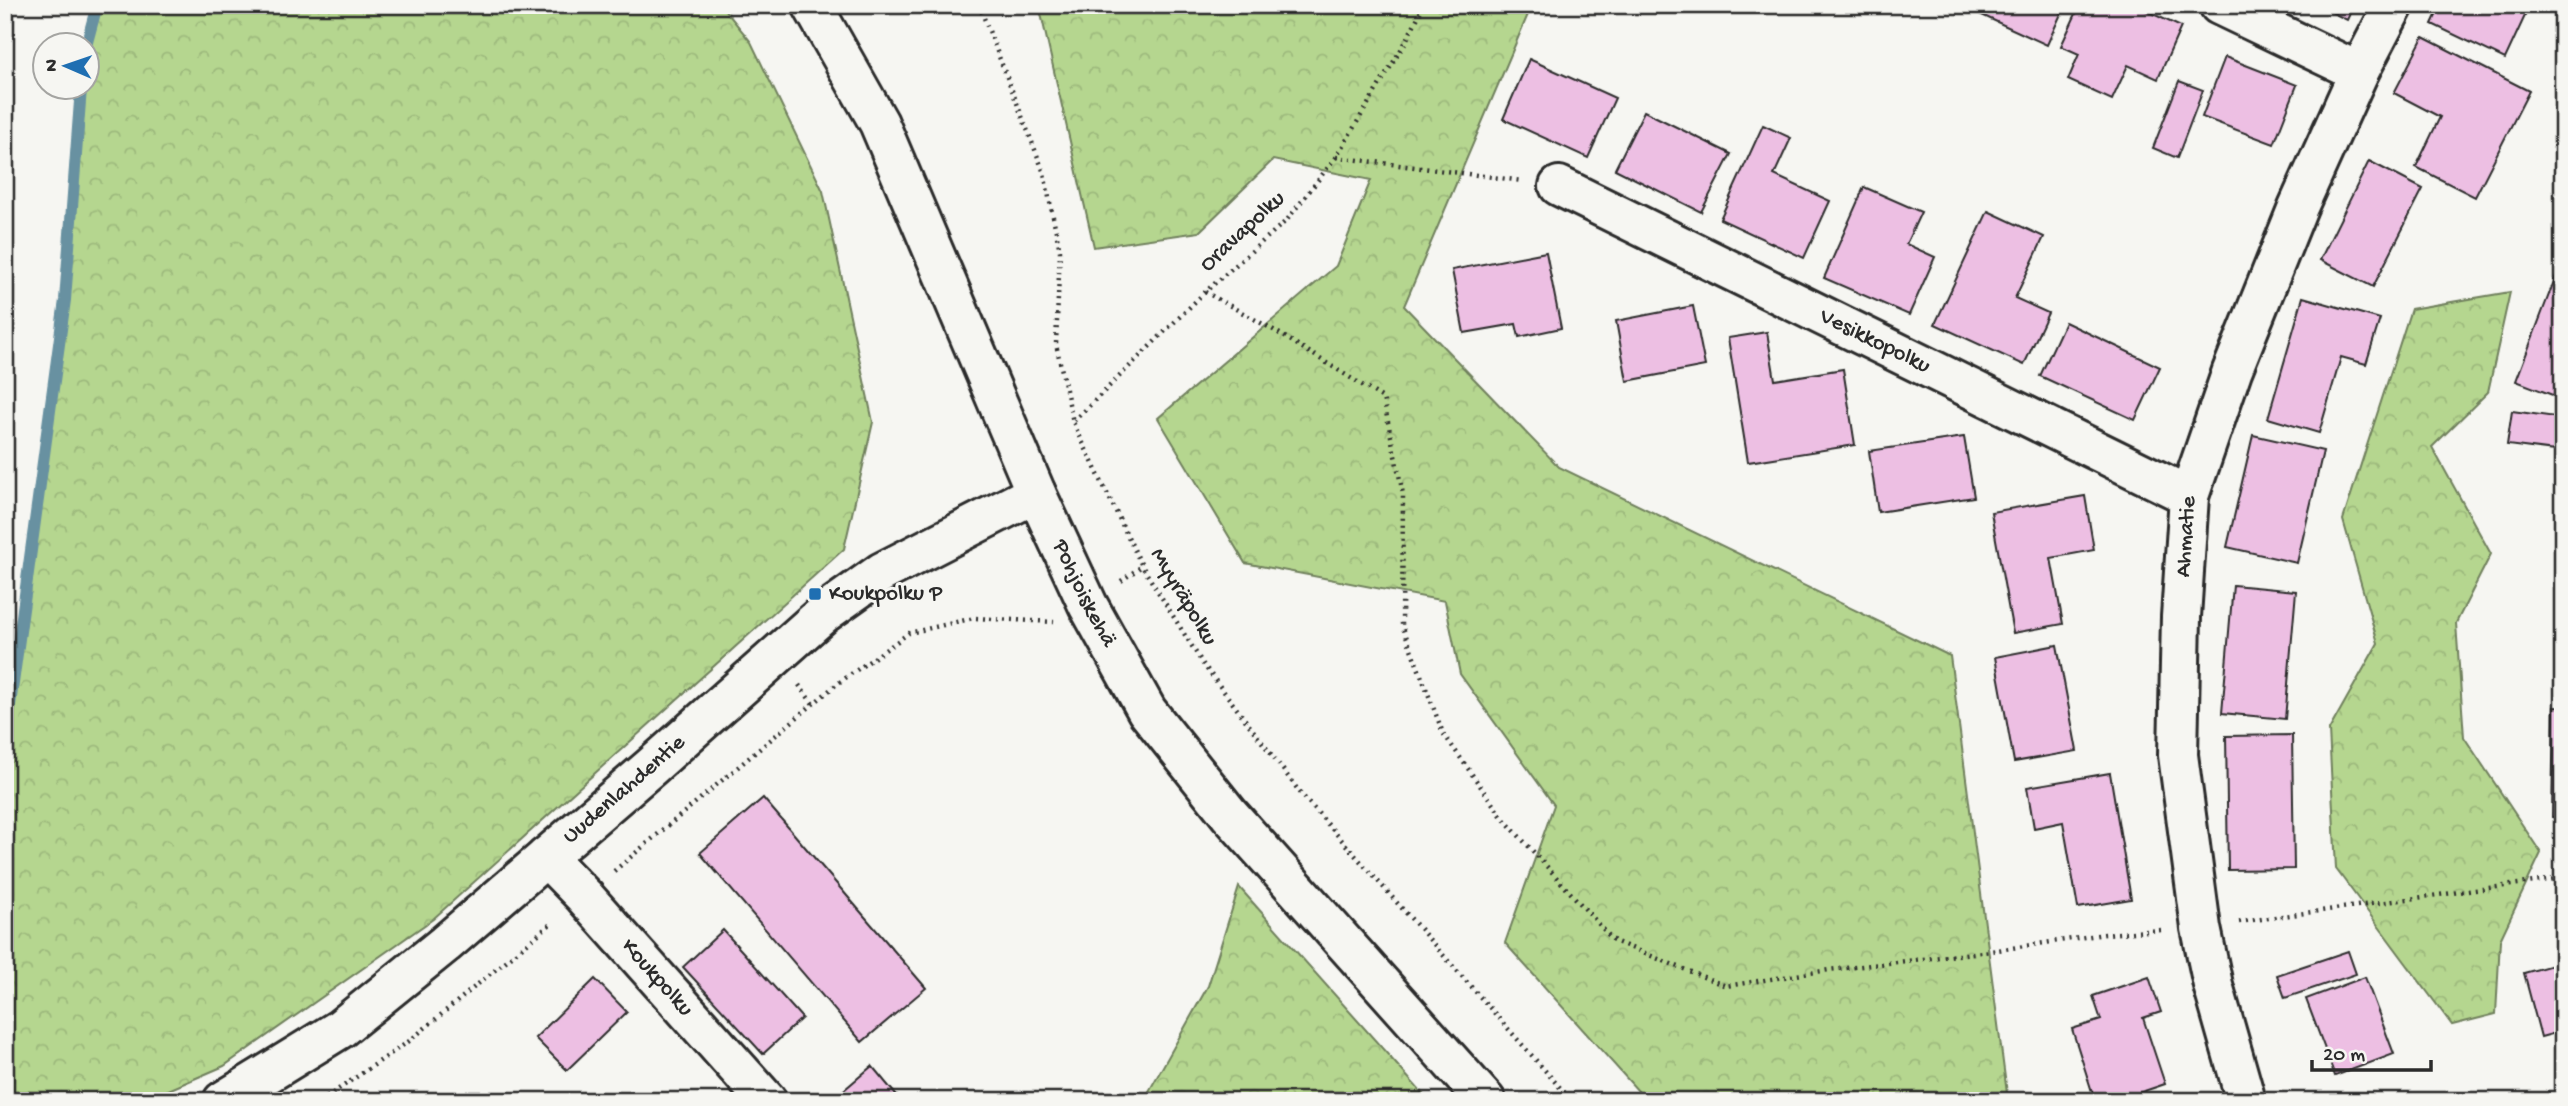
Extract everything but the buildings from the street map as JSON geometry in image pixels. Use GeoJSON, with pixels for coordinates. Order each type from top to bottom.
{"type":"FeatureCollection","features":[{"type":"Feature","properties":{"kind":"street","name":"Pohjoiskehä"},"geometry":{"type":"LineString","coordinates":[[812,5],[879,123],[1036,493],[1088,605],[1147,711],[1229,814],[1486,1101]]}},
{"type":"Feature","properties":{"kind":"street"},"geometry":{"type":"LineString","coordinates":[[2219,5],[2359,72]]}},
{"type":"Feature","properties":{"kind":"street","name":"Ahmatie"},"geometry":{"type":"LineString","coordinates":[[2246,1101],[2213,985],[2201,928],[2178,755],[2181,617],[2189,496],[2232,371],[2298,207],[2359,72],[2394,5]]}},
{"type":"Feature","properties":{"kind":"street","name":"Vesikkopolku"},"geometry":{"type":"LineString","coordinates":[[1559,186],[2189,496]]}},
{"type":"Feature","properties":{"kind":"street","name":"Uudenlahdentie"},"geometry":{"type":"LineString","coordinates":[[223,1101],[340,1029],[546,857],[833,607],[881,572],[1036,493]]}},
{"type":"Feature","properties":{"kind":"street","name":"Koukpolku"},"geometry":{"type":"LineString","coordinates":[[546,857],[767,1101]]}},
{"type":"Feature","properties":{"kind":"path","name":"Myyräpolku"},"geometry":{"type":"LineString","coordinates":[[979,5],[1045,173],[1060,251],[1056,344],[1073,422],[1142,566],[1203,664],[1302,795],[1572,1101]]}},
{"type":"Feature","properties":{"kind":"path","name":"Oravapolku"},"geometry":{"type":"LineString","coordinates":[[1073,422],[1205,292],[1287,220],[1336,157],[1405,43],[1424,5]]}},
{"type":"Feature","properties":{"kind":"path"},"geometry":{"type":"LineString","coordinates":[[1336,157],[1559,186]]}},
{"type":"Feature","properties":{"kind":"path"},"geometry":{"type":"LineString","coordinates":[[1205,292],[1272,328],[1383,398],[1404,494],[1402,625],[1443,733],[1502,817],[1614,941],[1726,986],[2105,934],[2201,928],[2563,878]]}},
{"type":"Feature","properties":{"kind":"path"},"geometry":{"type":"LineString","coordinates":[[321,1101],[408,1042],[836,684],[909,633],[974,618],[1053,623],[1088,605],[1142,566]]}},
{"type":"Feature","properties":{"kind":"green space"},"geometry":{"type":"Polygon","coordinates":[[[97,5],[721,5],[751,42],[823,191],[873,422],[844,549],[433,919],[224,1066],[143,1101],[5,1101],[5,742],[65,300],[80,102],[102,102],[102,32],[90,32],[97,5]]]}},
{"type":"Feature","properties":{"kind":"green space"},"geometry":{"type":"Polygon","coordinates":[[[1039,5],[1532,5],[1404,306],[1559,467],[1950,656],[2008,1101],[1647,1101],[1505,943],[1554,805],[1460,674],[1445,601],[1245,563],[1158,418],[1336,266],[1371,180],[1273,160],[1199,232],[1094,247],[1039,5]]]}},
{"type":"Feature","properties":{"kind":"green space"},"geometry":{"type":"Polygon","coordinates":[[[2510,292],[2488,392],[2432,447],[2491,554],[2456,623],[2464,737],[2541,853],[2500,940],[2496,1014],[2452,1025],[2336,869],[2329,730],[2378,643],[2343,520],[2411,309],[2510,292]]]}},
{"type":"Feature","properties":{"kind":"green space"},"geometry":{"type":"Polygon","coordinates":[[[1239,887],[1429,1101],[1155,1101],[1148,1093],[1208,986],[1239,887]]]}},
{"type":"Feature","properties":{"kind":"waterway"},"geometry":{"type":"LineString","coordinates":[[90,32],[97,5]]}},
{"type":"Feature","properties":{"kind":"waterway"},"geometry":{"type":"LineString","coordinates":[[5,742],[65,300],[80,102]]}},
{"type":"Feature","properties":{"kind":"place","name":"Koukpolku P"},"geometry":{"type":"Point","coordinates":[815,594]}}]}
